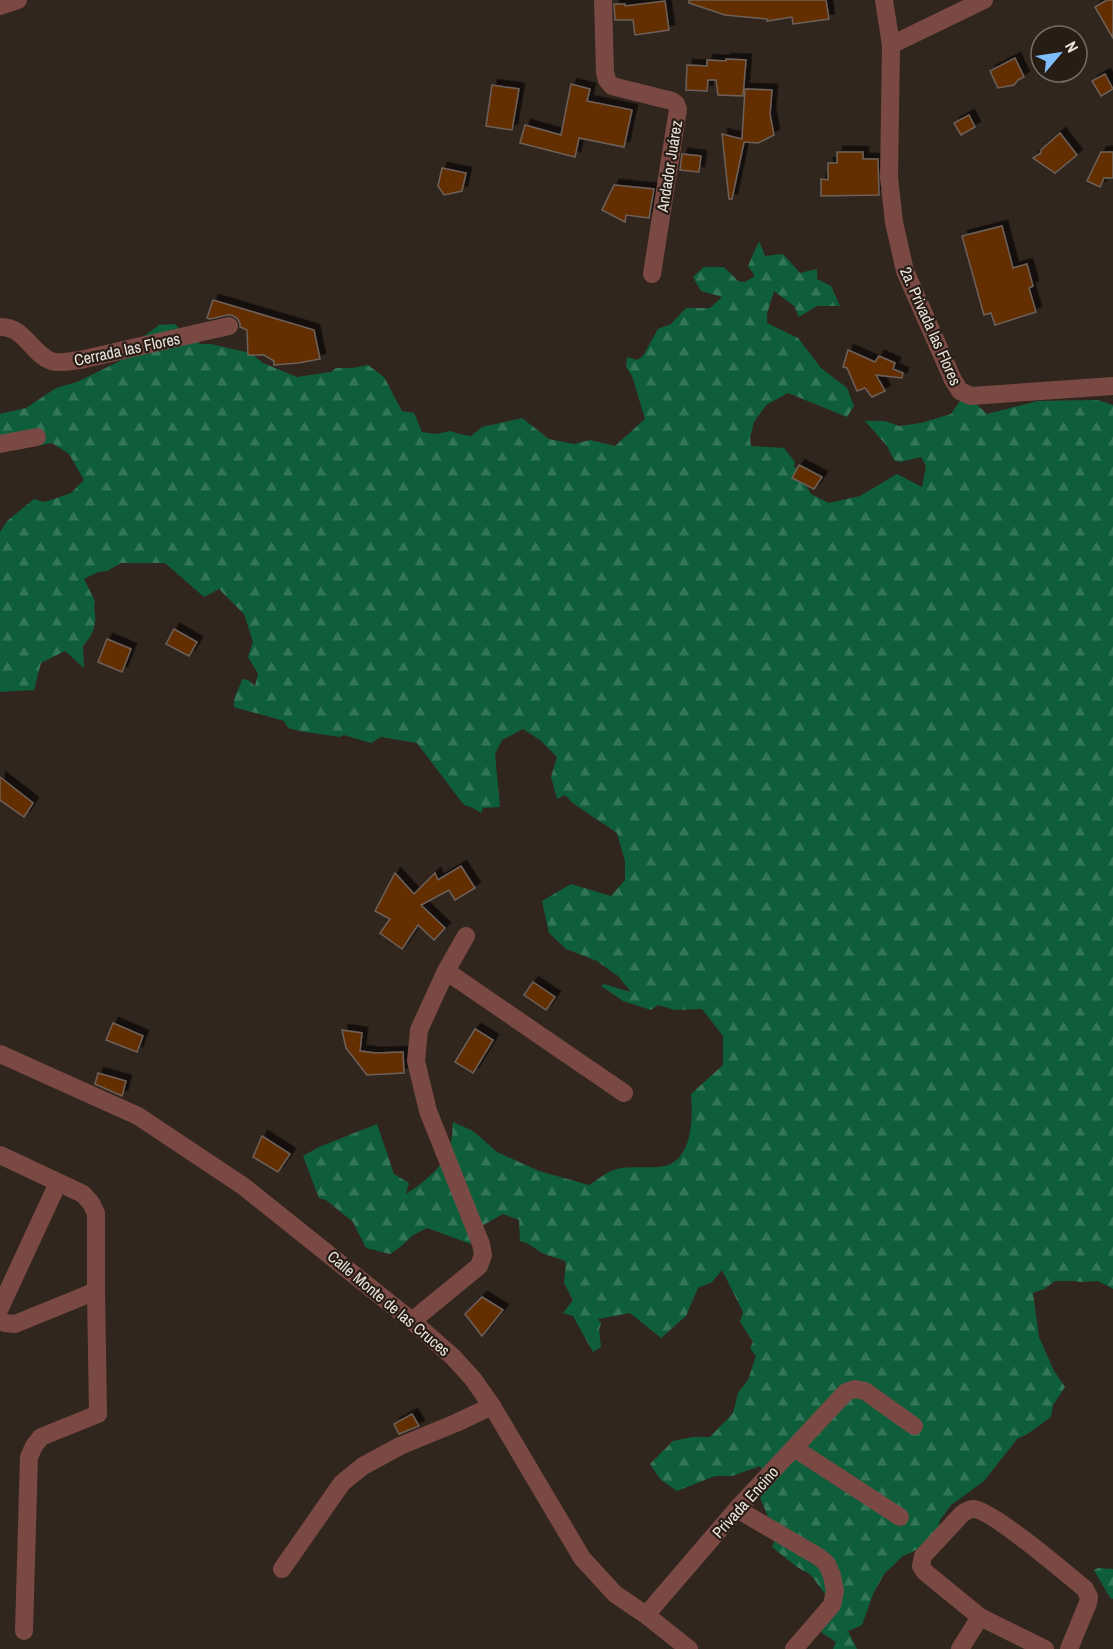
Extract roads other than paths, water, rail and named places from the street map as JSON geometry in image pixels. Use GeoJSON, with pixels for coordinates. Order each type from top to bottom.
{"type":"FeatureCollection","features":[{"type":"Feature","properties":{"kind":"street"},"geometry":{"type":"LineString","coordinates":[[0,6],[18,0]]}},
{"type":"Feature","properties":{"kind":"street","name":"Andador Juárez"},"geometry":{"type":"LineString","coordinates":[[603,0],[604,72],[607,80],[612,86],[672,101],[678,109],[652,274]]}},
{"type":"Feature","properties":{"kind":"street","name":"2a. Privada las Flores"},"geometry":{"type":"LineString","coordinates":[[884,0],[891,45],[889,178],[894,222],[905,271],[953,380],[960,391],[971,396],[1113,386]]}},
{"type":"Feature","properties":{"kind":"street"},"geometry":{"type":"LineString","coordinates":[[891,45],[984,0]]}},
{"type":"Feature","properties":{"kind":"street","name":"Cerrada las Flores"},"geometry":{"type":"LineString","coordinates":[[0,327],[14,329],[52,361],[65,362],[92,358],[230,326]]}},
{"type":"Feature","properties":{"kind":"street"},"geometry":{"type":"LineString","coordinates":[[0,444],[37,437]]}},
{"type":"Feature","properties":{"kind":"street"},"geometry":{"type":"LineString","coordinates":[[412,1321],[479,1266],[483,1255],[481,1244],[428,1111],[416,1061],[419,1030],[446,971],[466,936]]}},
{"type":"Feature","properties":{"kind":"street"},"geometry":{"type":"LineString","coordinates":[[446,971],[624,1093]]}},
{"type":"Feature","properties":{"kind":"street","name":"Calle Monte de las Cruces"},"geometry":{"type":"LineString","coordinates":[[0,1054],[138,1116],[243,1186],[412,1321],[453,1357],[473,1379],[492,1406],[582,1558],[615,1594],[646,1615],[688,1649]]}},
{"type":"Feature","properties":{"kind":"street"},"geometry":{"type":"LineString","coordinates":[[0,1155],[83,1194],[96,1213],[98,1414],[41,1437],[30,1457],[24,1631]]}},
{"type":"Feature","properties":{"kind":"street"},"geometry":{"type":"LineString","coordinates":[[0,1308],[58,1183]]}},
{"type":"Feature","properties":{"kind":"street"},"geometry":{"type":"LineString","coordinates":[[0,1319],[5,1323],[15,1324],[96,1291]]}},
{"type":"Feature","properties":{"kind":"street","name":"Privada Encino"},"geometry":{"type":"LineString","coordinates":[[646,1615],[736,1509],[846,1392],[855,1389],[865,1391],[914,1426]]}},
{"type":"Feature","properties":{"kind":"street"},"geometry":{"type":"LineString","coordinates":[[282,1569],[342,1483],[363,1466],[400,1446],[492,1406]]}},
{"type":"Feature","properties":{"kind":"street"},"geometry":{"type":"LineString","coordinates":[[794,1448],[900,1517]]}},
{"type":"Feature","properties":{"kind":"street"},"geometry":{"type":"LineString","coordinates":[[1045,1649],[980,1617],[925,1572],[921,1566],[923,1556],[968,1509],[976,1508],[1023,1539],[1085,1589],[1089,1597],[1088,1603],[1069,1649]]}},
{"type":"Feature","properties":{"kind":"street"},"geometry":{"type":"LineString","coordinates":[[736,1509],[819,1557],[827,1564],[832,1576],[835,1591],[832,1605],[794,1649]]}},
{"type":"Feature","properties":{"kind":"street"},"geometry":{"type":"LineString","coordinates":[[960,1649],[980,1617]]}}]}
